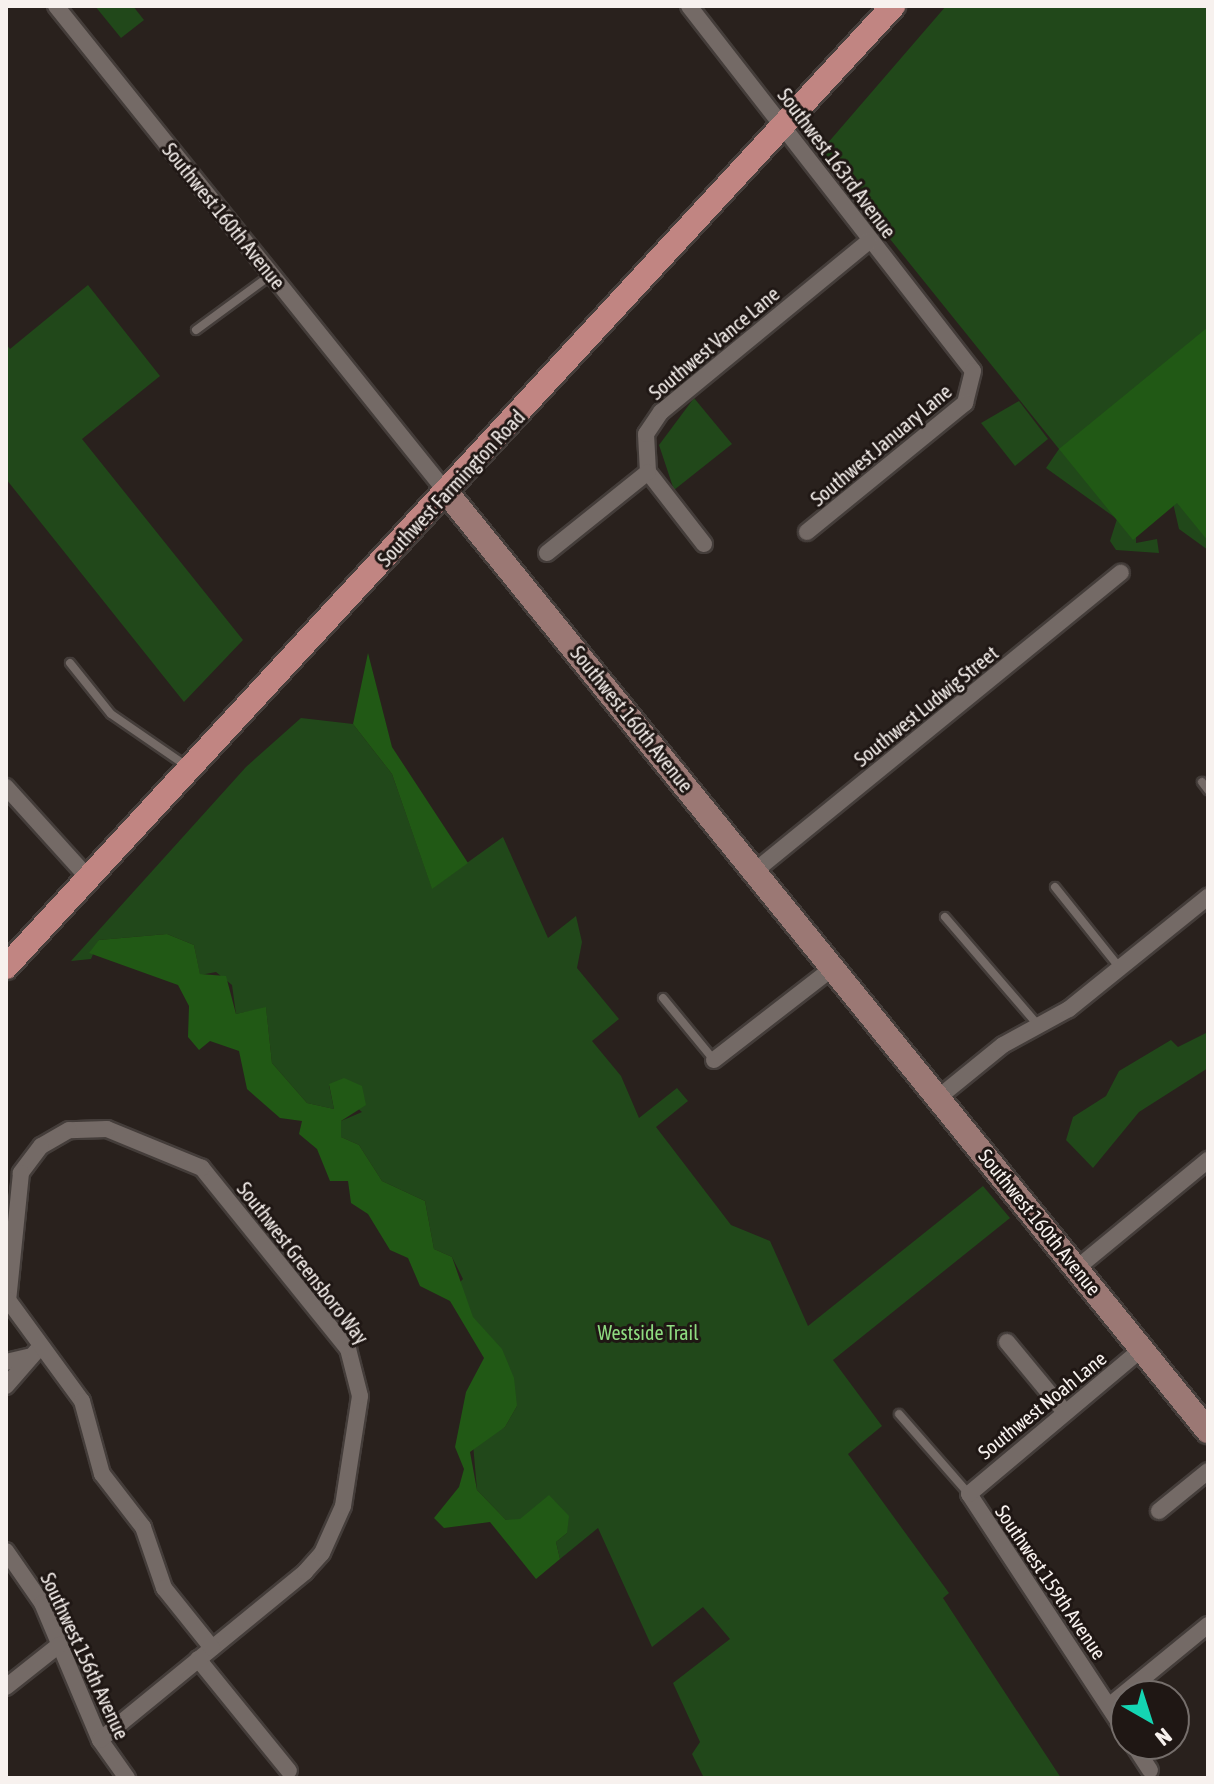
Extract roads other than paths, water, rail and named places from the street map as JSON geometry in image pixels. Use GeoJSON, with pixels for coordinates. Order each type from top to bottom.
{"type":"FeatureCollection","features":[{"type":"Feature","properties":{"kind":"main road","name":"Southwest Farmington Road"},"geometry":{"type":"LineString","coordinates":[[6,967],[788,126],[893,6]]}},
{"type":"Feature","properties":{"kind":"street","name":"Southwest 160th Avenue"},"geometry":{"type":"LineString","coordinates":[[56,6],[1208,1431]]}},
{"type":"Feature","properties":{"kind":"street","name":"Southwest 163rd Avenue"},"geometry":{"type":"LineString","coordinates":[[689,6],[788,126],[869,241],[968,360],[974,385]]}},
{"type":"Feature","properties":{"kind":"street","name":"Southwest Vance Lane"},"geometry":{"type":"LineString","coordinates":[[648,472],[643,443],[661,412],[869,241]]}},
{"type":"Feature","properties":{"kind":"street","name":"Southwest January Lane"},"geometry":{"type":"LineString","coordinates":[[807,532],[965,403],[974,385]]}},
{"type":"Feature","properties":{"kind":"street"},"geometry":{"type":"LineString","coordinates":[[547,553],[648,472],[704,544]]}},
{"type":"Feature","properties":{"kind":"street","name":"Southwest Ludwig Street"},"geometry":{"type":"LineString","coordinates":[[755,871],[1121,573]]}},
{"type":"Feature","properties":{"kind":"street"},"geometry":{"type":"LineString","coordinates":[[6,787],[89,879]]}},
{"type":"Feature","properties":{"kind":"street"},"geometry":{"type":"LineString","coordinates":[[939,1097],[1120,968],[1208,897]]}},
{"type":"Feature","properties":{"kind":"street"},"geometry":{"type":"LineString","coordinates":[[714,1060],[834,967]]}},
{"type":"Feature","properties":{"kind":"street","name":"Southwest Greensboro Way"},"geometry":{"type":"LineString","coordinates":[[34,1352],[8,1300],[17,1186],[41,1146],[80,1129],[107,1129],[194,1163],[354,1361],[359,1407],[334,1532],[305,1572],[100,1740]]}},
{"type":"Feature","properties":{"kind":"street"},"geometry":{"type":"LineString","coordinates":[[1077,1268],[1208,1160]]}},
{"type":"Feature","properties":{"kind":"street"},"geometry":{"type":"LineString","coordinates":[[1007,1342],[1065,1412]]}},
{"type":"Feature","properties":{"kind":"street","name":"Southwest Noah Lane"},"geometry":{"type":"LineString","coordinates":[[969,1494],[1142,1349]]}},
{"type":"Feature","properties":{"kind":"street"},"geometry":{"type":"LineString","coordinates":[[6,1362],[34,1352]]}},
{"type":"Feature","properties":{"kind":"street"},"geometry":{"type":"LineString","coordinates":[[6,1386],[34,1352]]}},
{"type":"Feature","properties":{"kind":"street"},"geometry":{"type":"LineString","coordinates":[[34,1352],[82,1401],[102,1474],[143,1527],[164,1588],[212,1648]]}},
{"type":"Feature","properties":{"kind":"street"},"geometry":{"type":"LineString","coordinates":[[1159,1511],[1208,1471]]}},
{"type":"Feature","properties":{"kind":"street","name":"Southwest 159th Avenue"},"geometry":{"type":"LineString","coordinates":[[969,1494],[1109,1706]]}},
{"type":"Feature","properties":{"kind":"street","name":"Southwest 156th Avenue"},"geometry":{"type":"LineString","coordinates":[[6,1551],[59,1645],[100,1740],[127,1778]]}},
{"type":"Feature","properties":{"kind":"street"},"geometry":{"type":"LineString","coordinates":[[1109,1706],[1208,1625]]}},
{"type":"Feature","properties":{"kind":"street"},"geometry":{"type":"LineString","coordinates":[[6,1687],[59,1645]]}},
{"type":"Feature","properties":{"kind":"street"},"geometry":{"type":"LineString","coordinates":[[198,1659],[289,1771]]}},
{"type":"Feature","properties":{"kind":"street"},"geometry":{"type":"LineString","coordinates":[[1143,1760],[1150,1770]]}},
{"type":"Feature","properties":{"kind":"lane"},"geometry":{"type":"LineString","coordinates":[[196,330],[271,275]]}},
{"type":"Feature","properties":{"kind":"lane"},"geometry":{"type":"LineString","coordinates":[[70,663],[111,714],[191,769]]}},
{"type":"Feature","properties":{"kind":"lane"},"geometry":{"type":"LineString","coordinates":[[1055,887],[1120,968]]}},
{"type":"Feature","properties":{"kind":"lane"},"geometry":{"type":"LineString","coordinates":[[945,917],[1038,1025]]}},
{"type":"Feature","properties":{"kind":"lane"},"geometry":{"type":"LineString","coordinates":[[663,998],[714,1060]]}},
{"type":"Feature","properties":{"kind":"lane"},"geometry":{"type":"LineString","coordinates":[[899,1414],[969,1494]]}},
{"type":"Feature","properties":{"kind":"park label","name":"Westside Trail"},"geometry":{"type":"Point","coordinates":[648,1332]}}]}
